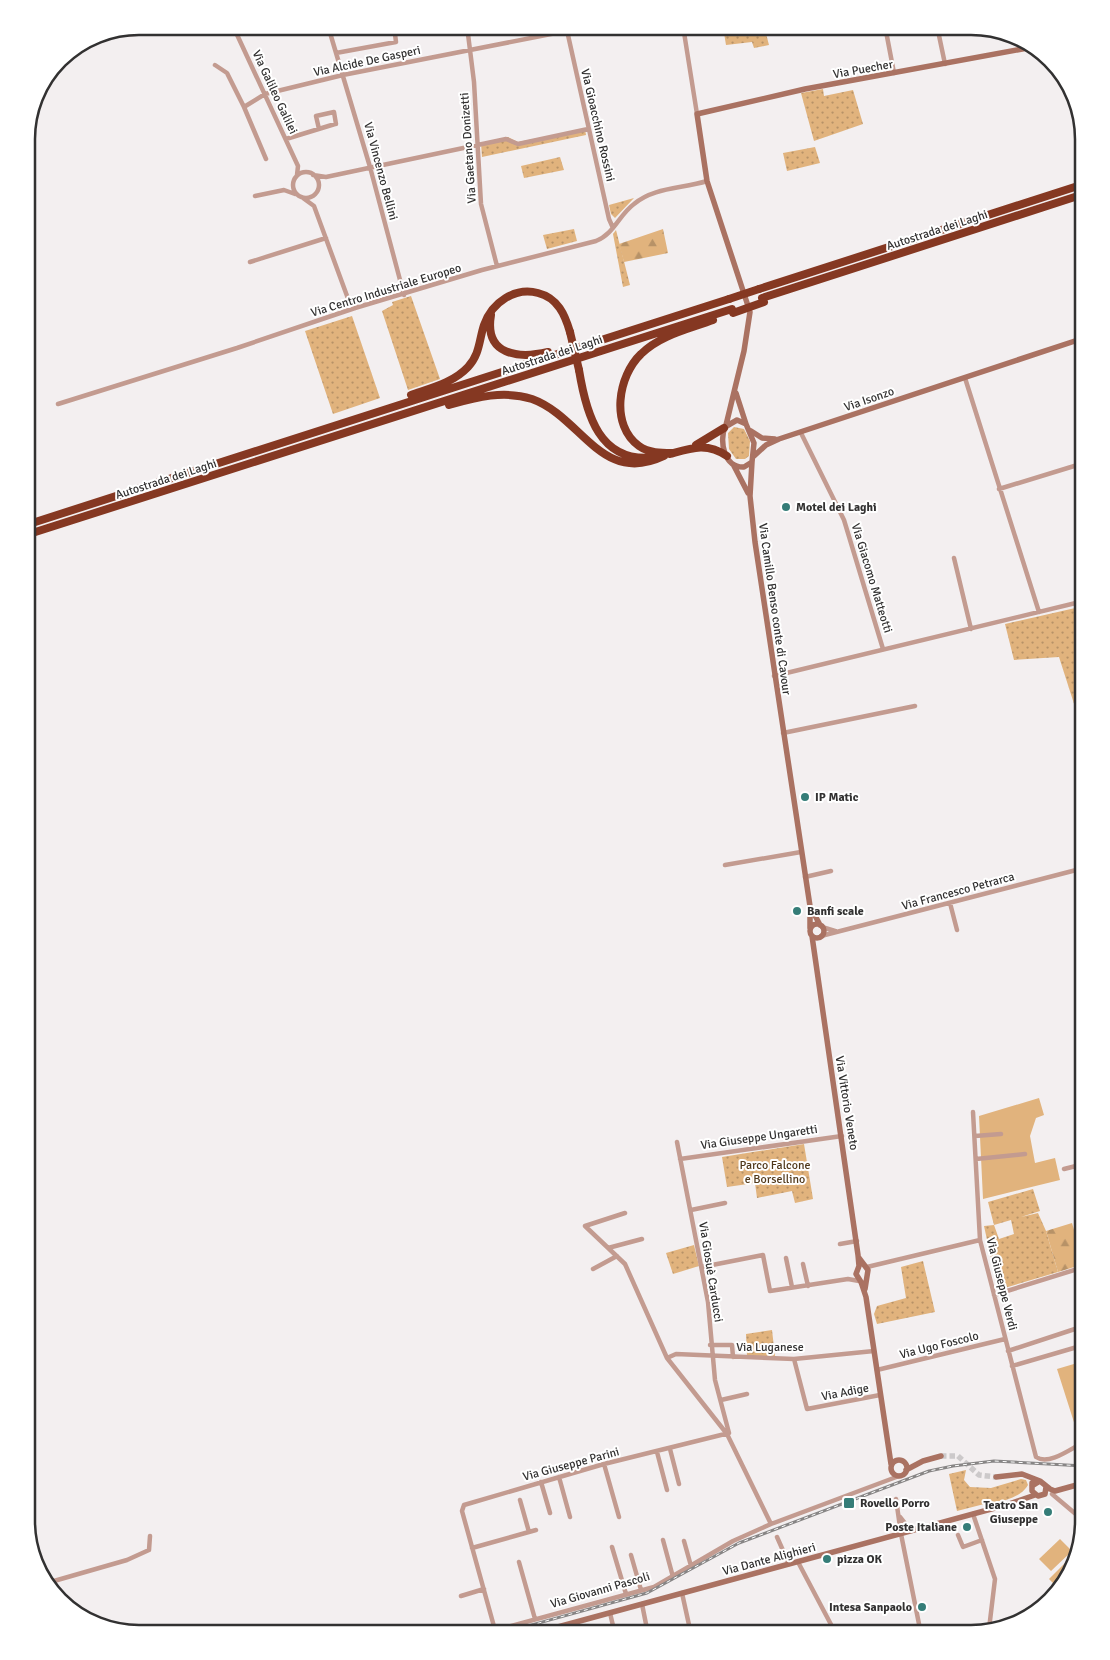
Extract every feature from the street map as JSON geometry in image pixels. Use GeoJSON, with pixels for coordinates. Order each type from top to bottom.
{"type":"FeatureCollection","features":[{"type":"Feature","properties":{"kind":"highway","name":"Autostrada dei Laghi"},"geometry":{"type":"LineString","coordinates":[[35,522],[1075,187]]}},
{"type":"Feature","properties":{"kind":"highway","name":"Autostrada dei Laghi"},"geometry":{"type":"LineString","coordinates":[[35,532],[732,311],[1075,197]]}},
{"type":"Feature","properties":{"kind":"highway"},"geometry":{"type":"LineString","coordinates":[[266,448],[450,381],[473,361],[479,348],[484,325],[492,310],[502,300],[514,294],[538,293],[557,304],[566,318],[570,332],[588,415],[600,436],[615,448],[633,456],[651,458],[664,456],[689,448],[725,427]]}},
{"type":"Feature","properties":{"kind":"highway"},"geometry":{"type":"LineString","coordinates":[[492,310],[490,326],[496,343],[513,355],[527,356],[547,352],[692,310]]}},
{"type":"Feature","properties":{"kind":"highway"},"geometry":{"type":"LineString","coordinates":[[672,454],[645,450],[630,435],[623,421],[621,406],[624,380],[636,359],[660,340],[732,311]]}},
{"type":"Feature","properties":{"kind":"highway"},"geometry":{"type":"LineString","coordinates":[[339,435],[476,398],[510,394],[531,399],[552,409],[596,450],[617,460],[633,464],[643,464],[664,456]]}},
{"type":"Feature","properties":{"kind":"highway"},"geometry":{"type":"LineString","coordinates":[[689,448],[712,447],[726,456]]}},
{"type":"Feature","properties":{"kind":"street","name":"Via Galileo Galilei"},"geometry":{"type":"LineString","coordinates":[[237,35],[298,166],[305,172],[313,175],[326,177],[506,139],[518,144],[588,129]]}},
{"type":"Feature","properties":{"kind":"street","name":"Via Vincenzo Bellini"},"geometry":{"type":"LineString","coordinates":[[331,35],[370,167],[404,295]]}},
{"type":"Feature","properties":{"kind":"street"},"geometry":{"type":"LineString","coordinates":[[336,54],[396,42],[395,35]]}},
{"type":"Feature","properties":{"kind":"street","name":"Via Gaetano Donizetti"},"geometry":{"type":"LineString","coordinates":[[468,35],[481,204],[498,266]]}},
{"type":"Feature","properties":{"kind":"street","name":"Via Alcide De Gasperi"},"geometry":{"type":"LineString","coordinates":[[244,107],[265,94],[343,75],[539,35]]}},
{"type":"Feature","properties":{"kind":"street","name":"Via Gioacchino Rossini"},"geometry":{"type":"LineString","coordinates":[[568,35],[588,129],[609,219],[613,228]]}},
{"type":"Feature","properties":{"kind":"street"},"geometry":{"type":"LineString","coordinates":[[684,35],[707,181],[750,312],[736,391],[722,441],[726,456],[734,466],[744,467],[753,459],[754,444],[736,391]]}},
{"type":"Feature","properties":{"kind":"street"},"geometry":{"type":"LineString","coordinates":[[887,35],[894,74]]}},
{"type":"Feature","properties":{"kind":"street"},"geometry":{"type":"LineString","coordinates":[[939,35],[945,64]]}},
{"type":"Feature","properties":{"kind":"street","name":"Via Puecher"},"geometry":{"type":"LineString","coordinates":[[697,114],[805,89],[1023,49]]}},
{"type":"Feature","properties":{"kind":"street"},"geometry":{"type":"LineString","coordinates":[[215,65],[227,73],[266,159]]}},
{"type":"Feature","properties":{"kind":"street"},"geometry":{"type":"LineString","coordinates":[[286,139],[319,129],[337,123],[334,112],[316,116],[319,129]]}},
{"type":"Feature","properties":{"kind":"street"},"geometry":{"type":"LineString","coordinates":[[255,196],[284,190],[293,182],[297,175],[298,166]]}},
{"type":"Feature","properties":{"kind":"street"},"geometry":{"type":"LineString","coordinates":[[297,175],[305,172]]}},
{"type":"Feature","properties":{"kind":"street"},"geometry":{"type":"LineString","coordinates":[[313,175],[318,186]]}},
{"type":"Feature","properties":{"kind":"street"},"geometry":{"type":"LineString","coordinates":[[326,177],[318,186],[314,206],[350,304],[349,310]]}},
{"type":"Feature","properties":{"kind":"street","name":"Via Centro Industriale Europeo"},"geometry":{"type":"LineString","coordinates":[[58,404],[349,310],[498,266],[596,241],[608,235],[628,209],[649,194],[707,181]]}},
{"type":"Feature","properties":{"kind":"street"},"geometry":{"type":"LineString","coordinates":[[293,182],[296,194]]}},
{"type":"Feature","properties":{"kind":"street"},"geometry":{"type":"LineString","coordinates":[[284,190],[304,198],[314,206]]}},
{"type":"Feature","properties":{"kind":"street"},"geometry":{"type":"LineString","coordinates":[[304,198],[315,194]]}},
{"type":"Feature","properties":{"kind":"street"},"geometry":{"type":"LineString","coordinates":[[250,262],[326,238]]}},
{"type":"Feature","properties":{"kind":"street"},"geometry":{"type":"LineString","coordinates":[[350,304],[356,308]]}},
{"type":"Feature","properties":{"kind":"street","name":"Via Isonzo"},"geometry":{"type":"LineString","coordinates":[[753,459],[766,445],[779,439],[1075,341]]}},
{"type":"Feature","properties":{"kind":"street"},"geometry":{"type":"LineString","coordinates":[[965,378],[1039,612]]}},
{"type":"Feature","properties":{"kind":"street"},"geometry":{"type":"LineString","coordinates":[[725,427],[737,420],[746,424]]}},
{"type":"Feature","properties":{"kind":"street","name":"Via Isonzo"},"geometry":{"type":"LineString","coordinates":[[750,430],[762,438],[779,439]]}},
{"type":"Feature","properties":{"kind":"street","name":"Via Giacomo Matteotti"},"geometry":{"type":"LineString","coordinates":[[801,433],[844,520],[883,649]]}},
{"type":"Feature","properties":{"kind":"street","name":"Via Camillo Benso conte di Cavour"},"geometry":{"type":"LineString","coordinates":[[753,459],[750,496],[783,733]]}},
{"type":"Feature","properties":{"kind":"street","name":"Via Camillo Benso conte di Cavour"},"geometry":{"type":"LineString","coordinates":[[734,466],[750,496]]}},
{"type":"Feature","properties":{"kind":"street"},"geometry":{"type":"LineString","coordinates":[[999,489],[1075,466]]}},
{"type":"Feature","properties":{"kind":"street"},"geometry":{"type":"LineString","coordinates":[[954,558],[970,629]]}},
{"type":"Feature","properties":{"kind":"street"},"geometry":{"type":"LineString","coordinates":[[774,676],[1075,602]]}},
{"type":"Feature","properties":{"kind":"street"},"geometry":{"type":"LineString","coordinates":[[818,936],[810,928],[810,906],[783,733],[915,706]]}},
{"type":"Feature","properties":{"kind":"street"},"geometry":{"type":"LineString","coordinates":[[725,865],[801,852]]}},
{"type":"Feature","properties":{"kind":"street","name":"Via Francesco Petrarca"},"geometry":{"type":"LineString","coordinates":[[818,936],[1075,870]]}},
{"type":"Feature","properties":{"kind":"street"},"geometry":{"type":"LineString","coordinates":[[805,876],[831,871]]}},
{"type":"Feature","properties":{"kind":"street"},"geometry":{"type":"LineString","coordinates":[[950,903],[957,930]]}},
{"type":"Feature","properties":{"kind":"street"},"geometry":{"type":"LineString","coordinates":[[810,906],[821,926]]}},
{"type":"Feature","properties":{"kind":"street"},"geometry":{"type":"LineString","coordinates":[[810,928],[816,924],[836,932]]}},
{"type":"Feature","properties":{"kind":"street","name":"Via Vittorio Veneto"},"geometry":{"type":"LineString","coordinates":[[821,926],[815,951],[856,1241],[859,1258],[865,1273]]}},
{"type":"Feature","properties":{"kind":"street","name":"Via Giuseppe Verdi"},"geometry":{"type":"LineString","coordinates":[[973,1112],[980,1240],[1036,1457],[1040,1459],[1056,1457],[1075,1447]]}},
{"type":"Feature","properties":{"kind":"street"},"geometry":{"type":"LineString","coordinates":[[975,1136],[1001,1134]]}},
{"type":"Feature","properties":{"kind":"street","name":"Via Giuseppe Ungaretti"},"geometry":{"type":"LineString","coordinates":[[680,1159],[842,1136]]}},
{"type":"Feature","properties":{"kind":"street","name":"Via Giosuè Carducci"},"geometry":{"type":"LineString","coordinates":[[677,1142],[708,1302],[711,1355],[729,1432],[727,1434]]}},
{"type":"Feature","properties":{"kind":"street"},"geometry":{"type":"LineString","coordinates":[[976,1158],[1025,1154]]}},
{"type":"Feature","properties":{"kind":"street"},"geometry":{"type":"LineString","coordinates":[[1064,1169],[1075,1166]]}},
{"type":"Feature","properties":{"kind":"street"},"geometry":{"type":"LineString","coordinates":[[691,1210],[725,1203]]}},
{"type":"Feature","properties":{"kind":"street"},"geometry":{"type":"LineString","coordinates":[[625,1213],[585,1226],[625,1264],[667,1358],[727,1434],[771,1524]]}},
{"type":"Feature","properties":{"kind":"street"},"geometry":{"type":"LineString","coordinates":[[608,1248],[642,1238]]}},
{"type":"Feature","properties":{"kind":"street"},"geometry":{"type":"LineString","coordinates":[[702,1267],[763,1255],[770,1291],[851,1279],[865,1273],[980,1240]]}},
{"type":"Feature","properties":{"kind":"street"},"geometry":{"type":"LineString","coordinates":[[840,1244],[856,1241]]}},
{"type":"Feature","properties":{"kind":"street"},"geometry":{"type":"LineString","coordinates":[[593,1269],[617,1256]]}},
{"type":"Feature","properties":{"kind":"street"},"geometry":{"type":"LineString","coordinates":[[786,1258],[792,1287]]}},
{"type":"Feature","properties":{"kind":"street"},"geometry":{"type":"LineString","coordinates":[[803,1264],[808,1286]]}},
{"type":"Feature","properties":{"kind":"street"},"geometry":{"type":"LineString","coordinates":[[994,1295],[1075,1270]]}},
{"type":"Feature","properties":{"kind":"street"},"geometry":{"type":"LineString","coordinates":[[851,1279],[856,1274],[865,1273]]}},
{"type":"Feature","properties":{"kind":"street"},"geometry":{"type":"LineString","coordinates":[[865,1273],[865,1291],[892,1472],[888,1480]]}},
{"type":"Feature","properties":{"kind":"street"},"geometry":{"type":"LineString","coordinates":[[1008,1351],[1075,1329]]}},
{"type":"Feature","properties":{"kind":"street","name":"Via Ugo Foscolo"},"geometry":{"type":"LineString","coordinates":[[877,1370],[1005,1338]]}},
{"type":"Feature","properties":{"kind":"street"},"geometry":{"type":"LineString","coordinates":[[710,1345],[732,1345],[733,1357]]}},
{"type":"Feature","properties":{"kind":"street"},"geometry":{"type":"LineString","coordinates":[[1012,1366],[1075,1348]]}},
{"type":"Feature","properties":{"kind":"street","name":"Via Luganese"},"geometry":{"type":"LineString","coordinates":[[667,1358],[676,1354],[794,1359],[874,1352]]}},
{"type":"Feature","properties":{"kind":"street","name":"Via Adige"},"geometry":{"type":"LineString","coordinates":[[794,1359],[807,1410],[880,1395]]}},
{"type":"Feature","properties":{"kind":"street"},"geometry":{"type":"LineString","coordinates":[[721,1400],[747,1394]]}},
{"type":"Feature","properties":{"kind":"street","name":"Via Giuseppe Parini"},"geometry":{"type":"LineString","coordinates":[[494,1625],[462,1512],[464,1505],[604,1464],[727,1434]]}},
{"type":"Feature","properties":{"kind":"street"},"geometry":{"type":"LineString","coordinates":[[670,1449],[679,1484]]}},
{"type":"Feature","properties":{"kind":"street"},"geometry":{"type":"LineString","coordinates":[[889,1451],[901,1461],[906,1470]]}},
{"type":"Feature","properties":{"kind":"street"},"geometry":{"type":"LineString","coordinates":[[657,1452],[667,1490]]}},
{"type":"Feature","properties":{"kind":"street"},"geometry":{"type":"LineString","coordinates":[[892,1472],[899,1476],[923,1461],[942,1456]]}},
{"type":"Feature","properties":{"kind":"street"},"geometry":{"type":"LineString","coordinates":[[891,1464],[901,1461],[923,1461]]}},
{"type":"Feature","properties":{"kind":"street"},"geometry":{"type":"LineString","coordinates":[[604,1464],[619,1517]]}},
{"type":"Feature","properties":{"kind":"street"},"geometry":{"type":"LineString","coordinates":[[996,1477],[1024,1474],[1040,1481],[1046,1487],[1063,1492],[1063,1501]]}},
{"type":"Feature","properties":{"kind":"street"},"geometry":{"type":"LineString","coordinates":[[1024,1474],[1031,1480],[1035,1495],[1044,1495],[1075,1486]]}},
{"type":"Feature","properties":{"kind":"street","name":"Via Giovanni Pascoli"},"geometry":{"type":"LineString","coordinates":[[513,1625],[654,1587],[733,1542],[771,1524],[899,1476]]}},
{"type":"Feature","properties":{"kind":"street"},"geometry":{"type":"LineString","coordinates":[[559,1477],[570,1517]]}},
{"type":"Feature","properties":{"kind":"street"},"geometry":{"type":"LineString","coordinates":[[1032,1487],[1035,1482],[1040,1481]]}},
{"type":"Feature","properties":{"kind":"street"},"geometry":{"type":"LineString","coordinates":[[541,1482],[550,1513]]}},
{"type":"Feature","properties":{"kind":"street","name":"Via Dante Alighieri"},"geometry":{"type":"LineString","coordinates":[[1010,1504],[1024,1496],[1032,1487]]}},
{"type":"Feature","properties":{"kind":"street"},"geometry":{"type":"LineString","coordinates":[[1044,1495],[1046,1487]]}},
{"type":"Feature","properties":{"kind":"street"},"geometry":{"type":"LineString","coordinates":[[1059,1491],[1063,1501],[1075,1512]]}},
{"type":"Feature","properties":{"kind":"street","name":"Via Dante Alighieri"},"geometry":{"type":"LineString","coordinates":[[571,1625],[1010,1504],[1035,1495]]}},
{"type":"Feature","properties":{"kind":"street"},"geometry":{"type":"LineString","coordinates":[[896,1499],[919,1625]]}},
{"type":"Feature","properties":{"kind":"street"},"geometry":{"type":"LineString","coordinates":[[520,1500],[530,1532]]}},
{"type":"Feature","properties":{"kind":"street"},"geometry":{"type":"LineString","coordinates":[[898,1513],[906,1525],[918,1529]]}},
{"type":"Feature","properties":{"kind":"street"},"geometry":{"type":"LineString","coordinates":[[973,1514],[995,1579],[990,1623]]}},
{"type":"Feature","properties":{"kind":"street"},"geometry":{"type":"LineString","coordinates":[[472,1548],[536,1530]]}},
{"type":"Feature","properties":{"kind":"street"},"geometry":{"type":"LineString","coordinates":[[958,1534],[963,1547],[982,1540]]}},
{"type":"Feature","properties":{"kind":"street"},"geometry":{"type":"LineString","coordinates":[[54,1581],[127,1560],[149,1550],[150,1536]]}},
{"type":"Feature","properties":{"kind":"street"},"geometry":{"type":"LineString","coordinates":[[777,1537],[789,1564]]}},
{"type":"Feature","properties":{"kind":"street"},"geometry":{"type":"LineString","coordinates":[[663,1540],[673,1576]]}},
{"type":"Feature","properties":{"kind":"street"},"geometry":{"type":"LineString","coordinates":[[684,1541],[691,1566]]}},
{"type":"Feature","properties":{"kind":"street"},"geometry":{"type":"LineString","coordinates":[[612,1547],[626,1594]]}},
{"type":"Feature","properties":{"kind":"street"},"geometry":{"type":"LineString","coordinates":[[632,1555],[641,1590]]}},
{"type":"Feature","properties":{"kind":"street"},"geometry":{"type":"LineString","coordinates":[[520,1562],[535,1619]]}},
{"type":"Feature","properties":{"kind":"street"},"geometry":{"type":"LineString","coordinates":[[798,1562],[831,1625]]}},
{"type":"Feature","properties":{"kind":"street"},"geometry":{"type":"LineString","coordinates":[[460,1596],[484,1589]]}},
{"type":"Feature","properties":{"kind":"street"},"geometry":{"type":"LineString","coordinates":[[682,1593],[688,1625]]}},
{"type":"Feature","properties":{"kind":"street"},"geometry":{"type":"LineString","coordinates":[[642,1604],[646,1625]]}},
{"type":"Feature","properties":{"kind":"street"},"geometry":{"type":"LineString","coordinates":[[610,1613],[613,1625]]}},
{"type":"Feature","properties":{"kind":"green space"},"geometry":{"type":"Polygon","coordinates":[[[724,35],[766,35],[769,45],[754,48],[752,42],[726,45],[724,35]]]}},
{"type":"Feature","properties":{"kind":"green space"},"geometry":{"type":"Polygon","coordinates":[[[823,89],[824,96],[853,90],[863,124],[814,141],[801,93],[823,89]]]}},
{"type":"Feature","properties":{"kind":"green space"},"geometry":{"type":"Polygon","coordinates":[[[585,129],[586,135],[482,157],[481,143],[508,137],[518,142],[585,129]]]}},
{"type":"Feature","properties":{"kind":"green space"},"geometry":{"type":"Polygon","coordinates":[[[815,147],[820,163],[787,171],[783,153],[815,147]]]}},
{"type":"Feature","properties":{"kind":"green space"},"geometry":{"type":"Polygon","coordinates":[[[560,157],[564,170],[524,178],[521,166],[560,157]]]}},
{"type":"Feature","properties":{"kind":"green space"},"geometry":{"type":"Polygon","coordinates":[[[634,198],[615,218],[611,214],[609,205],[634,198]]]}},
{"type":"Feature","properties":{"kind":"green space"},"geometry":{"type":"Polygon","coordinates":[[[574,229],[577,241],[547,249],[543,235],[574,229]]]}},
{"type":"Feature","properties":{"kind":"green space"},"geometry":{"type":"Polygon","coordinates":[[[663,229],[668,253],[624,262],[619,244],[663,229]]]}},
{"type":"Feature","properties":{"kind":"green space"},"geometry":{"type":"Polygon","coordinates":[[[616,230],[630,285],[623,287],[613,234],[616,230]]]}},
{"type":"Feature","properties":{"kind":"green space"},"geometry":{"type":"Polygon","coordinates":[[[411,296],[440,379],[408,390],[382,311],[393,305],[392,302],[411,296]]]}},
{"type":"Feature","properties":{"kind":"green space"},"geometry":{"type":"Polygon","coordinates":[[[352,316],[380,398],[333,414],[305,331],[352,316]]]}},
{"type":"Feature","properties":{"kind":"green space"},"geometry":{"type":"Polygon","coordinates":[[[734,427],[744,429],[750,441],[749,456],[745,459],[736,459],[729,449],[728,433],[734,427]]]}},
{"type":"Feature","properties":{"kind":"green space"},"geometry":{"type":"Polygon","coordinates":[[[1075,608],[1075,707],[1059,657],[1014,660],[1005,624],[1075,608]]]}},
{"type":"Feature","properties":{"kind":"green space"},"geometry":{"type":"Polygon","coordinates":[[[1039,1098],[1044,1115],[1036,1118],[1030,1136],[1035,1163],[1055,1158],[1060,1180],[983,1199],[979,1116],[1039,1098]]]}},
{"type":"Feature","properties":{"kind":"green space","name":"Parco Falcone e Borsellino"},"geometry":{"type":"Polygon","coordinates":[[[804,1144],[813,1199],[795,1203],[792,1191],[757,1198],[755,1183],[727,1187],[722,1157],[804,1144]]]}},
{"type":"Feature","properties":{"kind":"green space"},"geometry":{"type":"Polygon","coordinates":[[[1033,1189],[1040,1211],[1021,1217],[1038,1213],[1046,1231],[1058,1272],[998,1290],[984,1226],[994,1225],[988,1202],[1033,1189]],[[1011,1220],[994,1225],[999,1239],[1014,1234],[1011,1220]]]}},
{"type":"Feature","properties":{"kind":"green space"},"geometry":{"type":"Polygon","coordinates":[[[1072,1223],[1075,1233],[1075,1267],[1058,1272],[1046,1231],[1072,1223]]]}},
{"type":"Feature","properties":{"kind":"green space"},"geometry":{"type":"Polygon","coordinates":[[[694,1245],[699,1266],[673,1274],[666,1253],[694,1245]]]}},
{"type":"Feature","properties":{"kind":"green space"},"geometry":{"type":"Polygon","coordinates":[[[923,1261],[935,1312],[877,1324],[874,1314],[877,1306],[906,1298],[901,1267],[923,1261]]]}},
{"type":"Feature","properties":{"kind":"green space"},"geometry":{"type":"Polygon","coordinates":[[[772,1330],[775,1356],[747,1356],[746,1334],[772,1330]]]}},
{"type":"Feature","properties":{"kind":"green space"},"geometry":{"type":"Polygon","coordinates":[[[1075,1364],[1075,1425],[1057,1369],[1075,1364]]]}},
{"type":"Feature","properties":{"kind":"green space"},"geometry":{"type":"Polygon","coordinates":[[[966,1470],[964,1480],[970,1487],[991,1488],[1021,1479],[1026,1480],[1028,1485],[1018,1495],[1009,1499],[957,1511],[949,1474],[966,1470]]]}},
{"type":"Feature","properties":{"kind":"green space"},"geometry":{"type":"Polygon","coordinates":[[[1060,1539],[1071,1550],[1069,1554],[1051,1571],[1039,1559],[1060,1539]]]}},
{"type":"Feature","properties":{"kind":"green space"},"geometry":{"type":"Polygon","coordinates":[[[1067,1561],[1054,1584],[1049,1579],[1067,1561]]]}},
{"type":"Feature","properties":{"kind":"tunnel"},"geometry":{"type":"LineString","coordinates":[[941,1456],[958,1456],[979,1475],[996,1477]]}},
{"type":"Feature","properties":{"kind":"railway"},"geometry":{"type":"LineString","coordinates":[[531,1625],[647,1593],[739,1543],[929,1471],[994,1461],[1075,1466]]}},
{"type":"Feature","properties":{"kind":"place","name":"Motel dei Laghi"},"geometry":{"type":"Point","coordinates":[786,507]}},
{"type":"Feature","properties":{"kind":"place","name":"IP Matic"},"geometry":{"type":"Point","coordinates":[805,797]}},
{"type":"Feature","properties":{"kind":"place","name":"Banfi scale"},"geometry":{"type":"Point","coordinates":[797,911]}},
{"type":"Feature","properties":{"kind":"place","name":"Rovello Porro"},"geometry":{"type":"Point","coordinates":[849,1503]}},
{"type":"Feature","properties":{"kind":"place","name":"Teatro San Giuseppe"},"geometry":{"type":"Point","coordinates":[1048,1512]}},
{"type":"Feature","properties":{"kind":"place","name":"Poste Italiane"},"geometry":{"type":"Point","coordinates":[967,1527]}},
{"type":"Feature","properties":{"kind":"place","name":"pizza OK"},"geometry":{"type":"Point","coordinates":[827,1559]}},
{"type":"Feature","properties":{"kind":"place","name":"Intesa Sanpaolo"},"geometry":{"type":"Point","coordinates":[922,1607]}}]}
